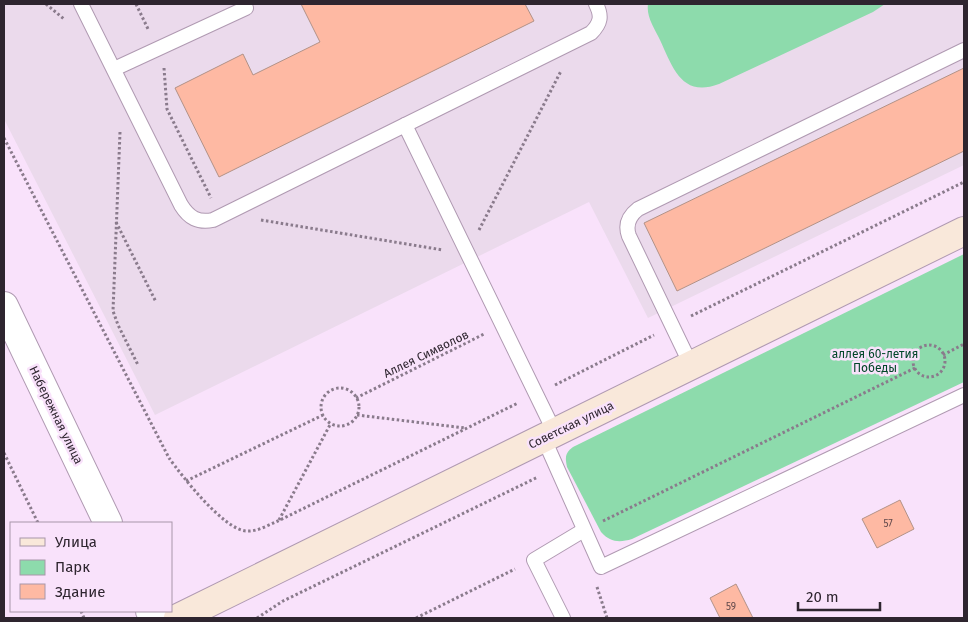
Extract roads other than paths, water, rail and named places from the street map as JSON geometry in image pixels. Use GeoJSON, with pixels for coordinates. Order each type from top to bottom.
{"type":"FeatureCollection","features":[{"type":"Feature","properties":{"kind":"main road","name":"Советская улица"},"geometry":{"type":"LineString","coordinates":[[178,618],[964,231]]}},
{"type":"Feature","properties":{"kind":"street","name":"Набережная улица"},"geometry":{"type":"LineString","coordinates":[[4,306],[108,522]]}},
{"type":"Feature","properties":{"kind":"lane"},"geometry":{"type":"LineString","coordinates":[[81,4],[185,210],[194,219],[200,221],[212,220],[591,32],[599,23],[600,17],[596,4]]}},
{"type":"Feature","properties":{"kind":"lane"},"geometry":{"type":"LineString","coordinates":[[114,70],[246,8]]}},
{"type":"Feature","properties":{"kind":"lane"},"geometry":{"type":"LineString","coordinates":[[691,365],[628,236],[627,226],[634,212],[964,50]]}},
{"type":"Feature","properties":{"kind":"lane"},"geometry":{"type":"LineString","coordinates":[[405,125],[537,394],[557,468],[601,567],[964,394]]}},
{"type":"Feature","properties":{"kind":"lane"},"geometry":{"type":"LineString","coordinates":[[563,618],[534,560],[584,530]]}},
{"type":"Feature","properties":{"kind":"park label","name":"аллея 60-летия Победы"},"geometry":{"type":"Point","coordinates":[875,361]}}]}
